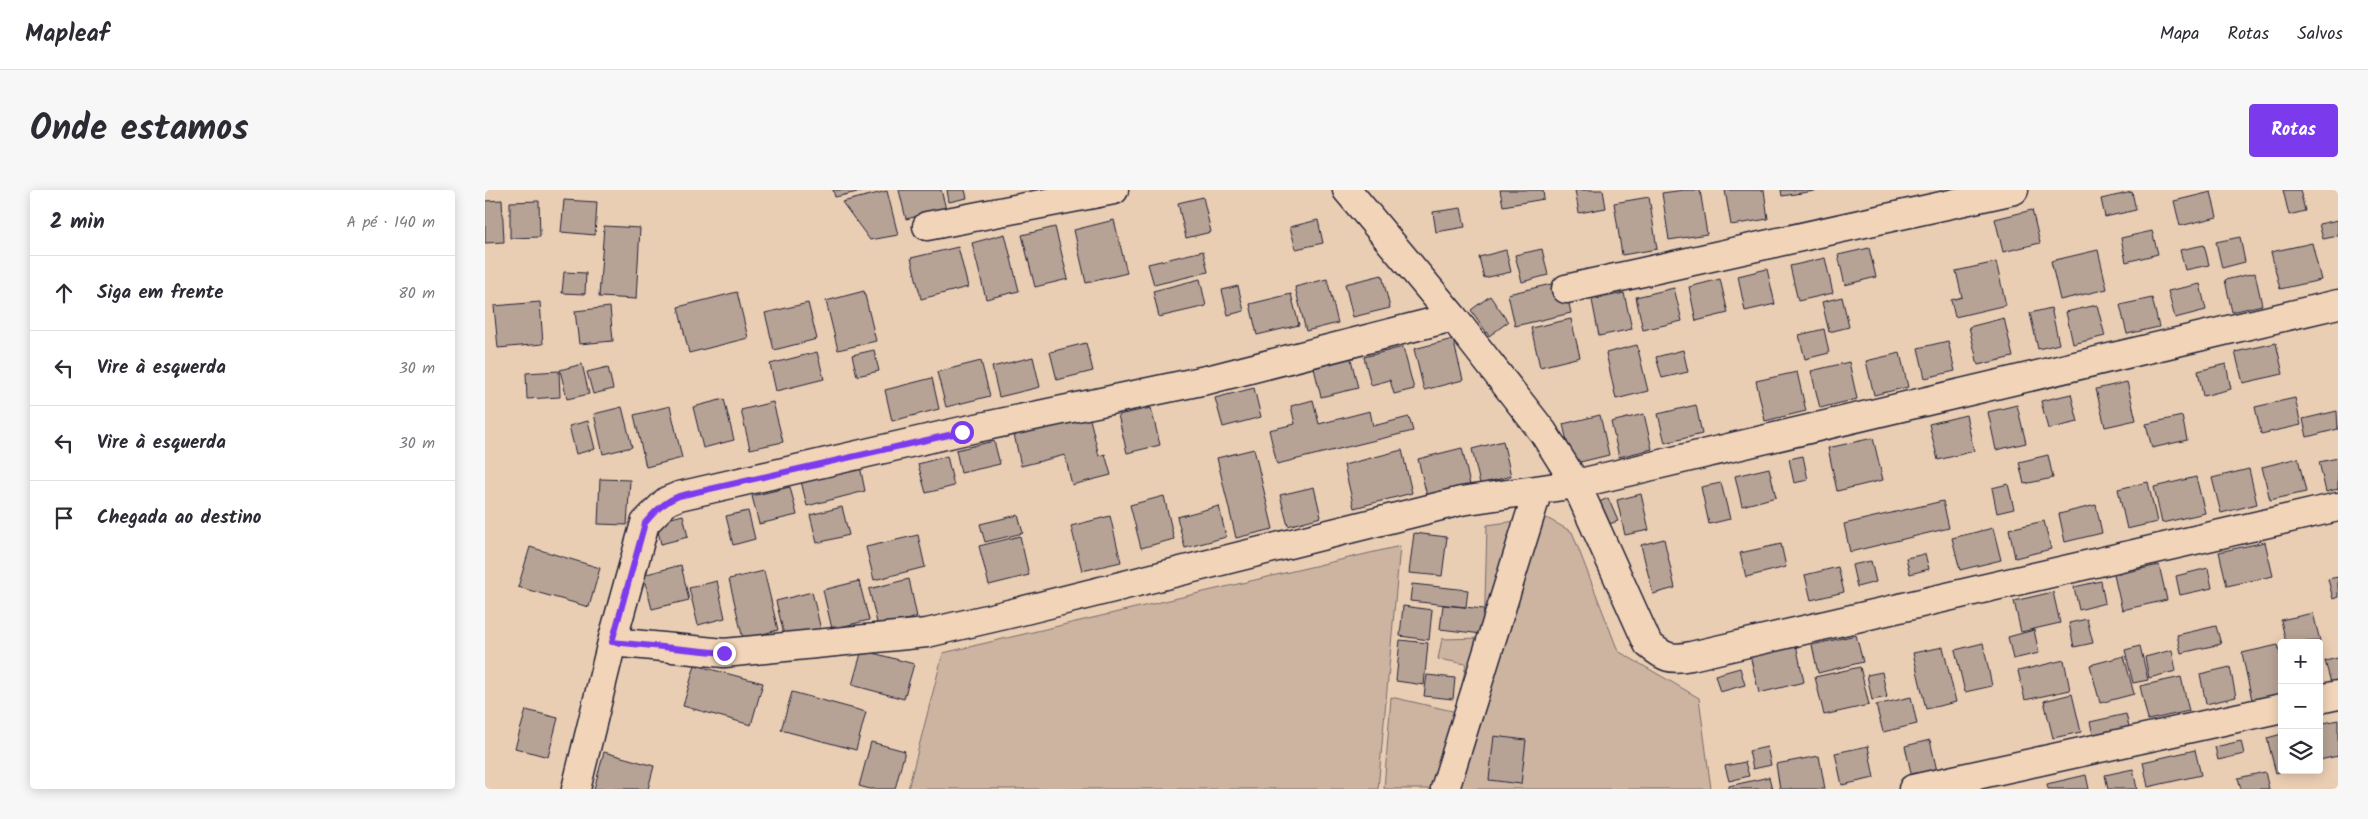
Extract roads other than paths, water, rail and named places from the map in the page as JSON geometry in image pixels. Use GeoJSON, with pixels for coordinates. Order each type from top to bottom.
{"type":"FeatureCollection","features":[{"type":"Feature","properties":{"kind":"street"},"geometry":{"type":"LineString","coordinates":[[927,226],[1114,190]]}},
{"type":"Feature","properties":{"kind":"street"},"geometry":{"type":"LineString","coordinates":[[1347,190],[1453,318],[1543,432],[1576,484],[1648,644],[1662,656],[1675,659],[2338,507]]}},
{"type":"Feature","properties":{"kind":"street"},"geometry":{"type":"LineString","coordinates":[[1566,289],[2014,190]]}},
{"type":"Feature","properties":{"kind":"street"},"geometry":{"type":"LineString","coordinates":[[612,642],[724,653],[927,633],[1461,501],[1576,484],[2338,304]]}},
{"type":"Feature","properties":{"kind":"street"},"geometry":{"type":"LineString","coordinates":[[576,789],[612,642],[645,523],[667,501],[679,496],[971,429],[1211,379],[1453,318]]}},
{"type":"Feature","properties":{"kind":"street"},"geometry":{"type":"LineString","coordinates":[[1445,789],[1538,490]]}},
{"type":"Feature","properties":{"kind":"street"},"geometry":{"type":"LineString","coordinates":[[2323,699],[2338,695]]}},
{"type":"Feature","properties":{"kind":"street"},"geometry":{"type":"LineString","coordinates":[[1913,789],[2278,709]]}}]}
